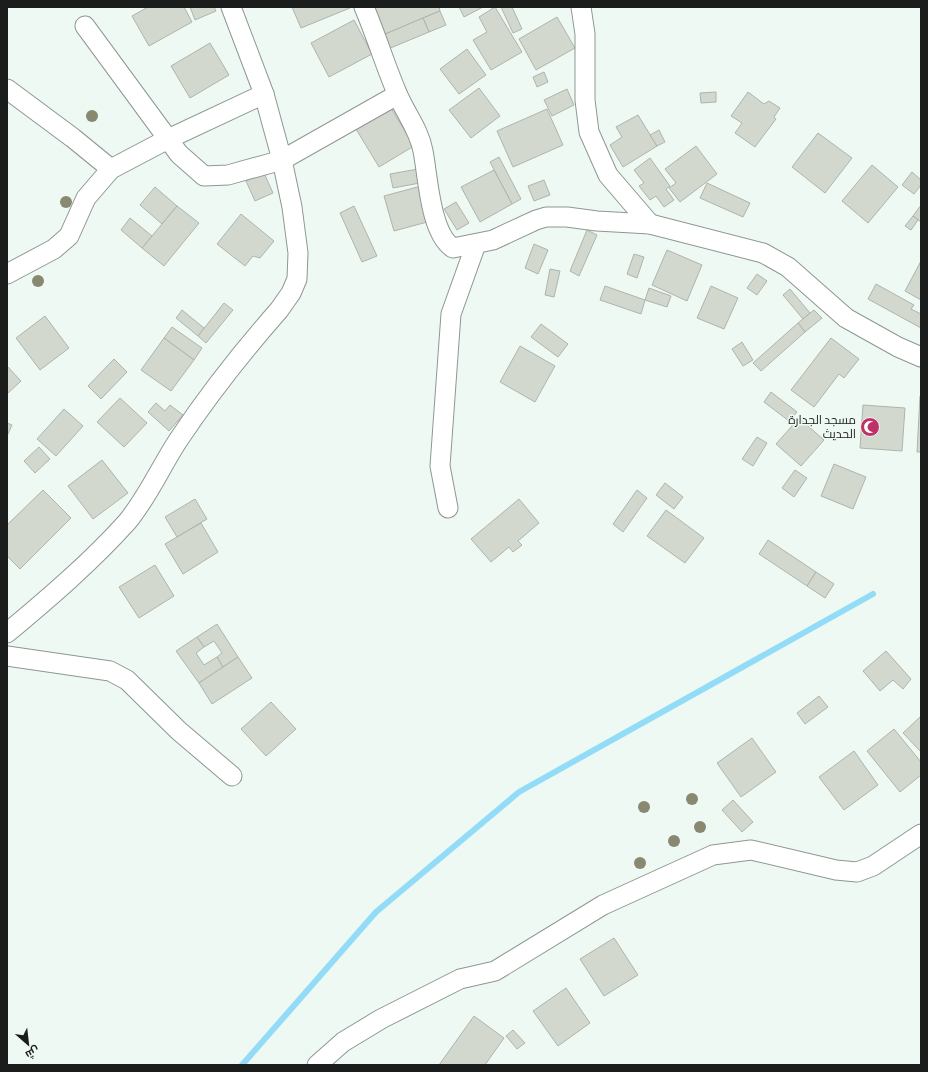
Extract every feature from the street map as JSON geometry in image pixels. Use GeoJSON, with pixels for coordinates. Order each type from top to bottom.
{"type":"FeatureCollection","features":[{"type":"Feature","properties":{"kind":"street"},"geometry":{"type":"LineString","coordinates":[[7,633],[48,598],[127,522],[142,503],[177,442],[201,406],[291,294],[297,279],[298,253],[292,207],[282,160],[264,94],[231,7]]}},
{"type":"Feature","properties":{"kind":"street"},"geometry":{"type":"LineString","coordinates":[[364,7],[397,94],[420,135],[429,193],[444,241],[453,248],[493,240],[531,222],[546,217],[567,217],[597,221],[650,224],[720,240],[764,253],[788,267],[846,318],[898,347],[921,357]]}},
{"type":"Feature","properties":{"kind":"street"},"geometry":{"type":"LineString","coordinates":[[581,7],[585,34],[585,100],[589,132],[608,175],[650,224]]}},
{"type":"Feature","properties":{"kind":"street"},"geometry":{"type":"LineString","coordinates":[[85,26],[179,154],[204,176],[228,175],[282,160],[397,94]]}},
{"type":"Feature","properties":{"kind":"street"},"geometry":{"type":"LineString","coordinates":[[7,89],[73,138],[111,169]]}},
{"type":"Feature","properties":{"kind":"street"},"geometry":{"type":"LineString","coordinates":[[7,274],[54,249],[70,236],[86,198],[111,169],[168,139],[264,94]]}},
{"type":"Feature","properties":{"kind":"street"},"geometry":{"type":"LineString","coordinates":[[448,508],[440,466],[451,314],[476,244]]}},
{"type":"Feature","properties":{"kind":"street"},"geometry":{"type":"LineString","coordinates":[[7,656],[110,671],[118,674],[127,680],[180,731],[232,776]]}},
{"type":"Feature","properties":{"kind":"street"},"geometry":{"type":"LineString","coordinates":[[317,1065],[343,1042],[381,1018],[460,979],[495,971],[603,905],[713,855],[751,850],[829,868],[857,872],[873,866],[921,834]]}},
{"type":"Feature","properties":{"kind":"building"},"geometry":{"type":"Polygon","coordinates":[[[148,7],[184,7],[192,22],[149,46],[132,16],[148,7]]]}},
{"type":"Feature","properties":{"kind":"building"},"geometry":{"type":"Polygon","coordinates":[[[190,7],[214,7],[216,11],[195,20],[190,7]]]}},
{"type":"Feature","properties":{"kind":"building"},"geometry":{"type":"Polygon","coordinates":[[[292,7],[349,7],[350,8],[301,28],[292,7]]]}},
{"type":"Feature","properties":{"kind":"building"},"geometry":{"type":"Polygon","coordinates":[[[371,7],[439,7],[440,11],[383,35],[371,7]]]}},
{"type":"Feature","properties":{"kind":"building"},"geometry":{"type":"Polygon","coordinates":[[[459,7],[483,7],[464,17],[459,7]]]}},
{"type":"Feature","properties":{"kind":"building"},"geometry":{"type":"Polygon","coordinates":[[[495,7],[522,52],[491,70],[473,40],[487,32],[479,17],[495,7]]]}},
{"type":"Feature","properties":{"kind":"building"},"geometry":{"type":"Polygon","coordinates":[[[501,7],[512,7],[522,29],[513,33],[501,7]]]}},
{"type":"Feature","properties":{"kind":"building"},"geometry":{"type":"Polygon","coordinates":[[[440,11],[446,25],[429,32],[423,18],[440,11]]]}},
{"type":"Feature","properties":{"kind":"building"},"geometry":{"type":"Polygon","coordinates":[[[557,17],[575,48],[536,70],[519,39],[557,17]]]}},
{"type":"Feature","properties":{"kind":"building"},"geometry":{"type":"Polygon","coordinates":[[[423,18],[429,32],[388,49],[383,35],[423,18]]]}},
{"type":"Feature","properties":{"kind":"building"},"geometry":{"type":"Polygon","coordinates":[[[354,20],[372,54],[329,77],[311,43],[354,20]]]}},
{"type":"Feature","properties":{"kind":"building"},"geometry":{"type":"Polygon","coordinates":[[[210,43],[229,75],[190,98],[171,66],[210,43]]]}},
{"type":"Feature","properties":{"kind":"building"},"geometry":{"type":"Polygon","coordinates":[[[467,49],[486,75],[459,94],[440,69],[467,49]]]}},
{"type":"Feature","properties":{"kind":"building"},"geometry":{"type":"Polygon","coordinates":[[[544,72],[548,82],[537,87],[533,77],[544,72]]]}},
{"type":"Feature","properties":{"kind":"building"},"geometry":{"type":"Polygon","coordinates":[[[479,88],[500,116],[471,138],[449,110],[479,88]]]}},
{"type":"Feature","properties":{"kind":"building"},"geometry":{"type":"Polygon","coordinates":[[[567,89],[574,105],[552,116],[544,100],[567,89]]]}},
{"type":"Feature","properties":{"kind":"building"},"geometry":{"type":"Polygon","coordinates":[[[716,92],[716,102],[701,103],[700,93],[716,92]]]}},
{"type":"Feature","properties":{"kind":"building"},"geometry":{"type":"Polygon","coordinates":[[[748,92],[764,104],[769,101],[780,108],[774,117],[776,119],[755,147],[735,133],[742,123],[731,116],[748,92]]]}},
{"type":"Feature","properties":{"kind":"building"},"geometry":{"type":"Polygon","coordinates":[[[391,108],[414,146],[379,167],[356,129],[391,108]]]}},
{"type":"Feature","properties":{"kind":"building"},"geometry":{"type":"Polygon","coordinates":[[[547,109],[563,145],[513,167],[497,131],[547,109]]]}},
{"type":"Feature","properties":{"kind":"building"},"geometry":{"type":"Polygon","coordinates":[[[638,115],[657,146],[623,167],[610,145],[622,137],[616,127],[638,115]]]}},
{"type":"Feature","properties":{"kind":"building"},"geometry":{"type":"Polygon","coordinates":[[[659,130],[665,142],[657,146],[650,135],[659,130]]]}},
{"type":"Feature","properties":{"kind":"building"},"geometry":{"type":"Polygon","coordinates":[[[818,133],[852,158],[825,193],[792,167],[818,133]]]}},
{"type":"Feature","properties":{"kind":"building"},"geometry":{"type":"Polygon","coordinates":[[[696,146],[717,174],[680,202],[669,188],[676,183],[665,169],[696,146]]]}},
{"type":"Feature","properties":{"kind":"building"},"geometry":{"type":"Polygon","coordinates":[[[499,157],[521,199],[512,204],[490,162],[499,157]]]}},
{"type":"Feature","properties":{"kind":"building"},"geometry":{"type":"Polygon","coordinates":[[[650,158],[670,186],[666,189],[674,200],[664,207],[656,196],[650,200],[639,186],[644,183],[634,170],[650,158]]]}},
{"type":"Feature","properties":{"kind":"building"},"geometry":{"type":"Polygon","coordinates":[[[872,165],[898,187],[868,223],[842,201],[872,165]]]}},
{"type":"Feature","properties":{"kind":"building"},"geometry":{"type":"Polygon","coordinates":[[[418,169],[420,183],[393,188],[390,174],[418,169]]]}},
{"type":"Feature","properties":{"kind":"building"},"geometry":{"type":"Polygon","coordinates":[[[494,170],[512,204],[480,222],[461,187],[494,170]]]}},
{"type":"Feature","properties":{"kind":"building"},"geometry":{"type":"Polygon","coordinates":[[[912,172],[921,180],[921,185],[914,194],[902,185],[912,172]]]}},
{"type":"Feature","properties":{"kind":"building"},"geometry":{"type":"Polygon","coordinates":[[[264,173],[273,193],[255,201],[246,181],[264,173]]]}},
{"type":"Feature","properties":{"kind":"building"},"geometry":{"type":"Polygon","coordinates":[[[544,180],[550,195],[534,201],[528,186],[544,180]]]}},
{"type":"Feature","properties":{"kind":"building"},"geometry":{"type":"Polygon","coordinates":[[[707,183],[750,203],[743,217],[700,198],[707,183]]]}},
{"type":"Feature","properties":{"kind":"building"},"geometry":{"type":"Polygon","coordinates":[[[421,186],[431,221],[394,231],[384,196],[421,186]]]}},
{"type":"Feature","properties":{"kind":"building"},"geometry":{"type":"Polygon","coordinates":[[[155,187],[177,206],[162,224],[140,205],[155,187]]]}},
{"type":"Feature","properties":{"kind":"building"},"geometry":{"type":"Polygon","coordinates":[[[456,202],[469,223],[457,230],[444,209],[456,202]]]}},
{"type":"Feature","properties":{"kind":"building"},"geometry":{"type":"Polygon","coordinates":[[[921,205],[921,222],[913,216],[921,205]]]}},
{"type":"Feature","properties":{"kind":"building"},"geometry":{"type":"Polygon","coordinates":[[[177,206],[199,223],[164,266],[142,248],[177,206]]]}},
{"type":"Feature","properties":{"kind":"building"},"geometry":{"type":"Polygon","coordinates":[[[354,206],[377,256],[362,262],[340,213],[354,206]]]}},
{"type":"Feature","properties":{"kind":"building"},"geometry":{"type":"Polygon","coordinates":[[[241,214],[274,241],[260,258],[253,256],[245,266],[217,244],[241,214]]]}},
{"type":"Feature","properties":{"kind":"building"},"geometry":{"type":"Polygon","coordinates":[[[913,216],[918,220],[911,230],[905,226],[913,216]]]}},
{"type":"Feature","properties":{"kind":"building"},"geometry":{"type":"Polygon","coordinates":[[[130,218],[152,236],[142,248],[121,230],[130,218]]]}},
{"type":"Feature","properties":{"kind":"building"},"geometry":{"type":"Polygon","coordinates":[[[587,230],[597,235],[579,276],[570,271],[587,230]]]}},
{"type":"Feature","properties":{"kind":"building"},"geometry":{"type":"Polygon","coordinates":[[[534,244],[548,250],[538,274],[525,268],[534,244]]]}},
{"type":"Feature","properties":{"kind":"building"},"geometry":{"type":"Polygon","coordinates":[[[667,250],[702,265],[687,301],[652,285],[667,250]]]}},
{"type":"Feature","properties":{"kind":"building"},"geometry":{"type":"Polygon","coordinates":[[[634,254],[644,257],[637,278],[627,274],[634,254]]]}},
{"type":"Feature","properties":{"kind":"building"},"geometry":{"type":"Polygon","coordinates":[[[921,261],[921,300],[905,291],[921,261]]]}},
{"type":"Feature","properties":{"kind":"building"},"geometry":{"type":"Polygon","coordinates":[[[550,269],[560,271],[554,297],[545,295],[550,269]]]}},
{"type":"Feature","properties":{"kind":"building"},"geometry":{"type":"Polygon","coordinates":[[[757,274],[767,281],[757,295],[747,288],[757,274]]]}},
{"type":"Feature","properties":{"kind":"building"},"geometry":{"type":"Polygon","coordinates":[[[876,284],[914,305],[911,309],[921,314],[921,328],[868,299],[876,284]]]}},
{"type":"Feature","properties":{"kind":"building"},"geometry":{"type":"Polygon","coordinates":[[[605,286],[645,300],[641,314],[600,300],[605,286]]]}},
{"type":"Feature","properties":{"kind":"building"},"geometry":{"type":"Polygon","coordinates":[[[711,286],[738,298],[724,329],[697,318],[711,286]]]}},
{"type":"Feature","properties":{"kind":"building"},"geometry":{"type":"Polygon","coordinates":[[[649,288],[671,296],[667,307],[645,300],[649,288]]]}},
{"type":"Feature","properties":{"kind":"building"},"geometry":{"type":"Polygon","coordinates":[[[790,289],[810,313],[803,319],[783,295],[790,289]]]}},
{"type":"Feature","properties":{"kind":"building"},"geometry":{"type":"Polygon","coordinates":[[[224,303],[233,310],[206,343],[198,336],[224,303]]]}},
{"type":"Feature","properties":{"kind":"building"},"geometry":{"type":"Polygon","coordinates":[[[182,310],[204,328],[198,336],[176,318],[182,310]]]}},
{"type":"Feature","properties":{"kind":"building"},"geometry":{"type":"Polygon","coordinates":[[[814,310],[822,318],[805,332],[798,323],[814,310]]]}},
{"type":"Feature","properties":{"kind":"building"},"geometry":{"type":"Polygon","coordinates":[[[45,316],[69,348],[40,370],[16,338],[45,316]]]}},
{"type":"Feature","properties":{"kind":"building"},"geometry":{"type":"Polygon","coordinates":[[[798,323],[805,332],[761,371],[753,363],[798,323]]]}},
{"type":"Feature","properties":{"kind":"building"},"geometry":{"type":"Polygon","coordinates":[[[541,324],[568,344],[558,357],[531,337],[541,324]]]}},
{"type":"Feature","properties":{"kind":"building"},"geometry":{"type":"Polygon","coordinates":[[[172,327],[202,348],[194,360],[164,338],[172,327]]]}},
{"type":"Feature","properties":{"kind":"building"},"geometry":{"type":"Polygon","coordinates":[[[164,338],[194,360],[171,391],[141,370],[164,338]]]}},
{"type":"Feature","properties":{"kind":"building"},"geometry":{"type":"Polygon","coordinates":[[[831,338],[859,359],[844,378],[839,374],[814,407],[791,390],[831,338]]]}},
{"type":"Feature","properties":{"kind":"building"},"geometry":{"type":"Polygon","coordinates":[[[742,342],[753,360],[743,366],[732,349],[742,342]]]}},
{"type":"Feature","properties":{"kind":"building"},"geometry":{"type":"Polygon","coordinates":[[[520,346],[555,366],[535,402],[500,382],[520,346]]]}},
{"type":"Feature","properties":{"kind":"building"},"geometry":{"type":"Polygon","coordinates":[[[114,359],[127,372],[101,399],[88,386],[114,359]]]}},
{"type":"Feature","properties":{"kind":"building"},"geometry":{"type":"Polygon","coordinates":[[[7,366],[21,381],[7,394],[7,366]]]}},
{"type":"Feature","properties":{"kind":"building"},"geometry":{"type":"Polygon","coordinates":[[[771,392],[797,412],[789,421],[764,402],[771,392]]]}},
{"type":"Feature","properties":{"kind":"building"},"geometry":{"type":"Polygon","coordinates":[[[920,396],[921,452],[917,452],[920,396]]]}},
{"type":"Feature","properties":{"kind":"building"},"geometry":{"type":"Polygon","coordinates":[[[120,398],[147,423],[124,447],[97,422],[120,398]]]}},
{"type":"Feature","properties":{"kind":"building"},"geometry":{"type":"Polygon","coordinates":[[[156,403],[165,411],[170,405],[183,415],[169,431],[148,412],[156,403]]]}},
{"type":"Feature","properties":{"kind":"building"},"geometry":{"type":"Polygon","coordinates":[[[863,405],[905,408],[902,451],[860,448],[863,405]]]}},
{"type":"Feature","properties":{"kind":"building"},"geometry":{"type":"Polygon","coordinates":[[[64,409],[83,426],[56,456],[37,439],[64,409]]]}},
{"type":"Feature","properties":{"kind":"building"},"geometry":{"type":"Polygon","coordinates":[[[799,418],[824,440],[801,466],[776,444],[799,418]]]}},
{"type":"Feature","properties":{"kind":"building"},"geometry":{"type":"Polygon","coordinates":[[[7,423],[12,425],[7,436],[7,423]]]}},
{"type":"Feature","properties":{"kind":"building"},"geometry":{"type":"Polygon","coordinates":[[[757,437],[767,443],[753,466],[742,459],[757,437]]]}},
{"type":"Feature","properties":{"kind":"building"},"geometry":{"type":"Polygon","coordinates":[[[39,447],[50,459],[35,473],[24,461],[39,447]]]}},
{"type":"Feature","properties":{"kind":"building"},"geometry":{"type":"Polygon","coordinates":[[[102,460],[128,493],[93,519],[68,486],[102,460]]]}},
{"type":"Feature","properties":{"kind":"building"},"geometry":{"type":"Polygon","coordinates":[[[834,464],[866,477],[853,509],[821,496],[834,464]]]}},
{"type":"Feature","properties":{"kind":"building"},"geometry":{"type":"Polygon","coordinates":[[[795,470],[807,478],[794,497],[782,488],[795,470]]]}},
{"type":"Feature","properties":{"kind":"building"},"geometry":{"type":"Polygon","coordinates":[[[665,483],[683,497],[674,509],[656,495],[665,483]]]}},
{"type":"Feature","properties":{"kind":"building"},"geometry":{"type":"Polygon","coordinates":[[[43,490],[71,518],[20,569],[7,556],[7,525],[43,490]]]}},
{"type":"Feature","properties":{"kind":"building"},"geometry":{"type":"Polygon","coordinates":[[[637,490],[647,498],[623,532],[613,524],[637,490]]]}},
{"type":"Feature","properties":{"kind":"building"},"geometry":{"type":"Polygon","coordinates":[[[195,499],[207,519],[177,537],[165,517],[195,499]]]}},
{"type":"Feature","properties":{"kind":"building"},"geometry":{"type":"Polygon","coordinates":[[[519,499],[539,523],[518,541],[522,545],[513,552],[509,547],[491,562],[471,539],[519,499]]]}},
{"type":"Feature","properties":{"kind":"building"},"geometry":{"type":"Polygon","coordinates":[[[666,510],[704,538],[685,563],[647,536],[666,510]]]}},
{"type":"Feature","properties":{"kind":"building"},"geometry":{"type":"Polygon","coordinates":[[[201,523],[218,552],[183,574],[165,544],[201,523]]]}},
{"type":"Feature","properties":{"kind":"building"},"geometry":{"type":"Polygon","coordinates":[[[768,540],[816,572],[807,586],[759,554],[768,540]]]}},
{"type":"Feature","properties":{"kind":"building"},"geometry":{"type":"Polygon","coordinates":[[[155,565],[174,596],[139,618],[119,587],[155,565]]]}},
{"type":"Feature","properties":{"kind":"building"},"geometry":{"type":"Polygon","coordinates":[[[816,572],[834,584],[825,598],[807,586],[816,572]]]}},
{"type":"Feature","properties":{"kind":"building"},"geometry":{"type":"Polygon","coordinates":[[[217,624],[238,657],[223,667],[217,657],[222,653],[214,641],[204,647],[197,637],[217,624]]]}},
{"type":"Feature","properties":{"kind":"building"},"geometry":{"type":"Polygon","coordinates":[[[197,637],[204,647],[196,653],[204,665],[217,657],[223,667],[199,683],[176,651],[197,637]]]}},
{"type":"Feature","properties":{"kind":"building"},"geometry":{"type":"Polygon","coordinates":[[[886,651],[911,679],[903,689],[893,680],[880,691],[863,671],[886,651]]]}},
{"type":"Feature","properties":{"kind":"building"},"geometry":{"type":"Polygon","coordinates":[[[238,657],[252,678],[212,704],[199,683],[238,657]]]}},
{"type":"Feature","properties":{"kind":"building"},"geometry":{"type":"Polygon","coordinates":[[[819,696],[828,707],[805,724],[797,713],[819,696]]]}},
{"type":"Feature","properties":{"kind":"building"},"geometry":{"type":"Polygon","coordinates":[[[271,702],[296,729],[266,756],[241,729],[271,702]]]}},
{"type":"Feature","properties":{"kind":"building"},"geometry":{"type":"Polygon","coordinates":[[[921,716],[921,752],[903,733],[921,716]]]}},
{"type":"Feature","properties":{"kind":"building"},"geometry":{"type":"Polygon","coordinates":[[[894,729],[921,762],[921,775],[900,792],[867,751],[894,729]]]}},
{"type":"Feature","properties":{"kind":"building"},"geometry":{"type":"Polygon","coordinates":[[[752,738],[776,772],[741,797],[717,763],[752,738]]]}},
{"type":"Feature","properties":{"kind":"building"},"geometry":{"type":"Polygon","coordinates":[[[854,751],[878,785],[844,810],[819,777],[854,751]]]}},
{"type":"Feature","properties":{"kind":"building"},"geometry":{"type":"Polygon","coordinates":[[[733,800],[753,822],[742,832],[722,810],[733,800]]]}},
{"type":"Feature","properties":{"kind":"building"},"geometry":{"type":"Polygon","coordinates":[[[614,938],[638,975],[604,996],[580,959],[614,938]]]}},
{"type":"Feature","properties":{"kind":"building"},"geometry":{"type":"Polygon","coordinates":[[[566,988],[590,1023],[558,1046],[533,1011],[566,988]]]}},
{"type":"Feature","properties":{"kind":"building"},"geometry":{"type":"Polygon","coordinates":[[[474,1016],[504,1038],[485,1065],[439,1065],[474,1016]]]}},
{"type":"Feature","properties":{"kind":"building"},"geometry":{"type":"Polygon","coordinates":[[[513,1030],[525,1043],[517,1049],[506,1036],[513,1030]]]}},
{"type":"Feature","properties":{"kind":"waterway"},"geometry":{"type":"LineString","coordinates":[[242,1065],[376,912],[519,792],[873,594]]}},
{"type":"Feature","properties":{"kind":"place","name":"مسجد الجدارة الحديث"},"geometry":{"type":"Point","coordinates":[870,427]}}]}
